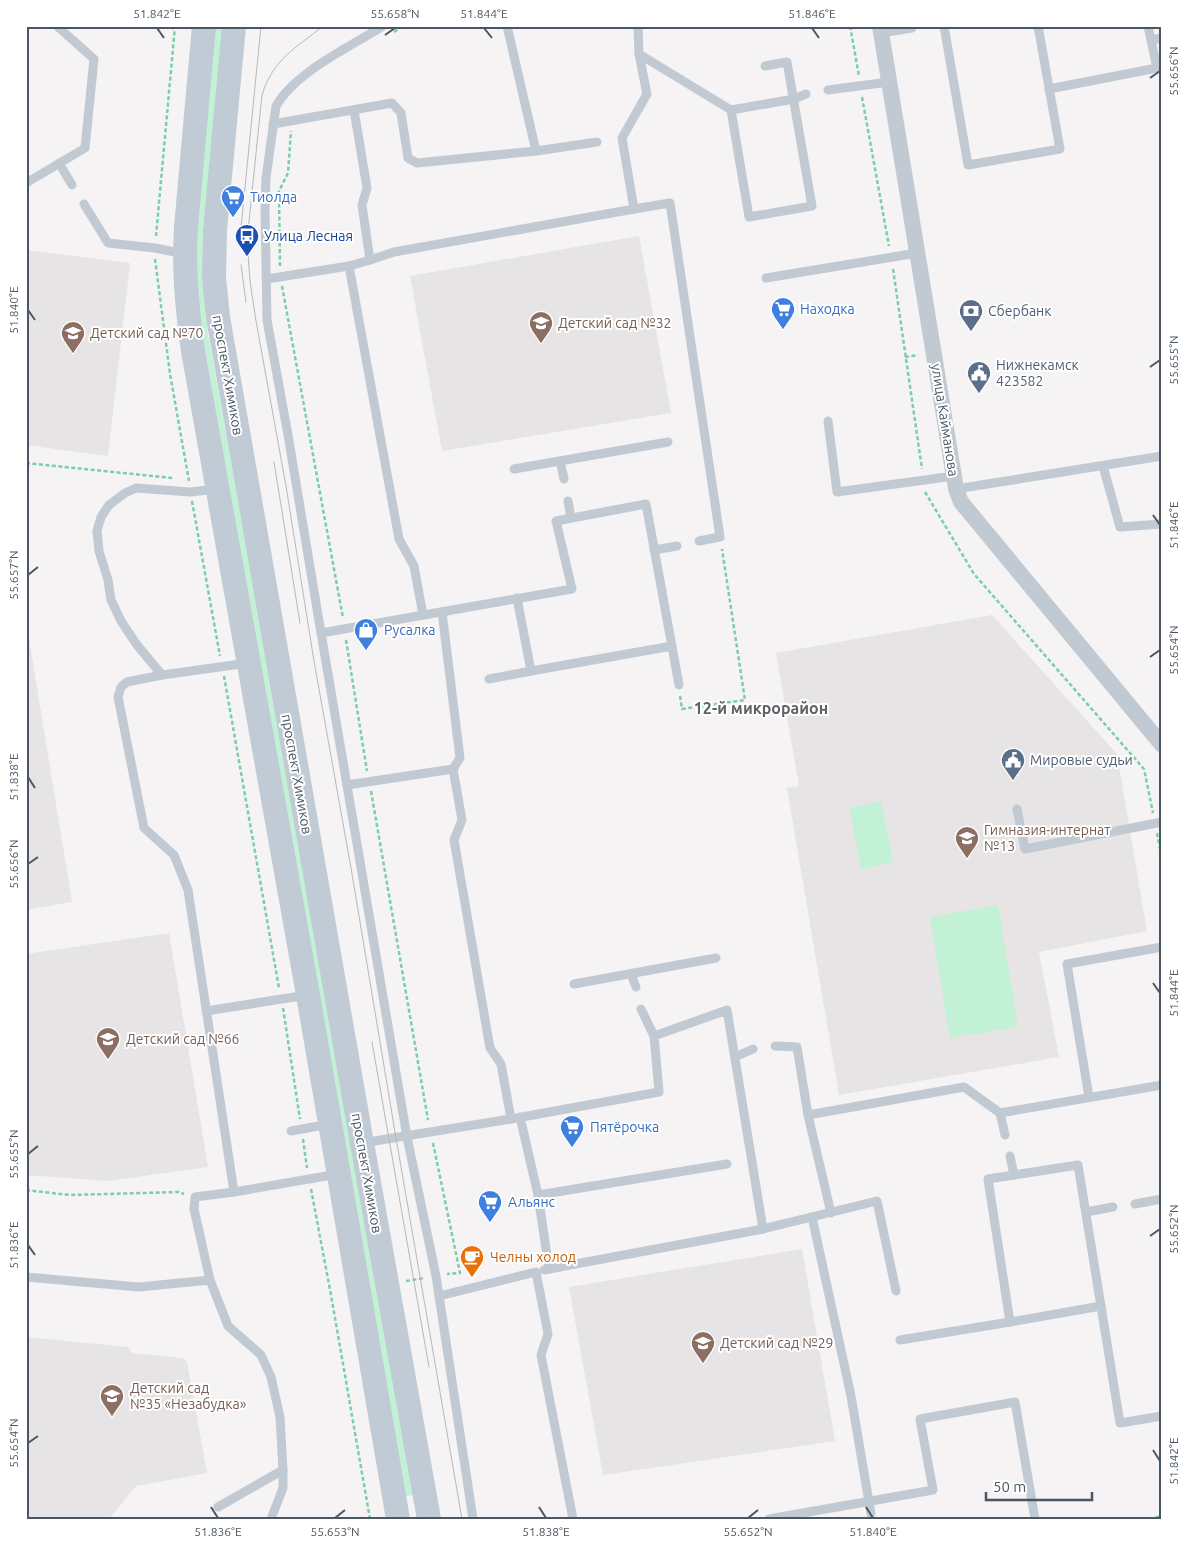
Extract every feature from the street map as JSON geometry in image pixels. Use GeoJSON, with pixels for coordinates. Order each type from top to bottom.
{"type":"FeatureCollection","features":[{"type":"Feature","properties":{"kind":"main road","name":"проспект Химиков"},"geometry":{"type":"LineString","coordinates":[[204,26],[184,254],[186,294],[193,351],[308,995],[398,1519]]}},
{"type":"Feature","properties":{"kind":"main road","name":"проспект Химиков"},"geometry":{"type":"LineString","coordinates":[[234,26],[215,230],[215,292],[220,332],[429,1519]]}},
{"type":"Feature","properties":{"kind":"main road"},"geometry":{"type":"LineString","coordinates":[[403,1519],[406,1514],[414,1510],[420,1512],[424,1519]]}},
{"type":"Feature","properties":{"kind":"street","name":"улица Кайманова"},"geometry":{"type":"LineString","coordinates":[[881,30],[955,483],[961,502],[1162,744]]}},
{"type":"Feature","properties":{"kind":"lane"},"geometry":{"type":"LineString","coordinates":[[26,183],[85,148],[94,59],[57,26]]}},
{"type":"Feature","properties":{"kind":"lane"},"geometry":{"type":"LineString","coordinates":[[383,26],[312,69],[281,96],[276,106],[266,178],[267,320],[407,1137],[439,1296],[473,1519]]}},
{"type":"Feature","properties":{"kind":"lane"},"geometry":{"type":"LineString","coordinates":[[507,26],[536,151]]}},
{"type":"Feature","properties":{"kind":"lane"},"geometry":{"type":"LineString","coordinates":[[634,209],[622,138],[647,94],[639,54],[638,26]]}},
{"type":"Feature","properties":{"kind":"lane"},"geometry":{"type":"LineString","coordinates":[[944,26],[968,165],[1060,149],[1038,26]]}},
{"type":"Feature","properties":{"kind":"lane"},"geometry":{"type":"LineString","coordinates":[[1049,89],[1157,68],[1148,26]]}},
{"type":"Feature","properties":{"kind":"lane"},"geometry":{"type":"LineString","coordinates":[[881,30],[912,28]]}},
{"type":"Feature","properties":{"kind":"lane"},"geometry":{"type":"LineString","coordinates":[[1151,40],[1162,38]]}},
{"type":"Feature","properties":{"kind":"lane"},"geometry":{"type":"LineString","coordinates":[[639,54],[730,110],[794,99],[806,94]]}},
{"type":"Feature","properties":{"kind":"lane"},"geometry":{"type":"LineString","coordinates":[[730,110],[749,217],[812,206],[787,62],[765,66]]}},
{"type":"Feature","properties":{"kind":"lane"},"geometry":{"type":"LineString","coordinates":[[828,90],[889,82]]}},
{"type":"Feature","properties":{"kind":"lane"},"geometry":{"type":"LineString","coordinates":[[273,124],[392,104],[401,113],[408,158],[417,163],[536,151],[597,142]]}},
{"type":"Feature","properties":{"kind":"lane"},"geometry":{"type":"LineString","coordinates":[[354,110],[367,188],[362,205],[370,260]]}},
{"type":"Feature","properties":{"kind":"lane"},"geometry":{"type":"LineString","coordinates":[[59,163],[72,185]]}},
{"type":"Feature","properties":{"kind":"lane"},"geometry":{"type":"LineString","coordinates":[[267,279],[349,266],[394,252],[670,203],[720,537],[699,541]]}},
{"type":"Feature","properties":{"kind":"lane"},"geometry":{"type":"LineString","coordinates":[[84,204],[108,243],[155,248],[184,254]]}},
{"type":"Feature","properties":{"kind":"lane"},"geometry":{"type":"LineString","coordinates":[[766,278],[917,253]]}},
{"type":"Feature","properties":{"kind":"lane"},"geometry":{"type":"LineString","coordinates":[[349,266],[399,539],[414,566],[424,615]]}},
{"type":"Feature","properties":{"kind":"lane"},"geometry":{"type":"LineString","coordinates":[[828,421],[837,492],[924,480],[955,483],[1103,466],[1162,456]]}},
{"type":"Feature","properties":{"kind":"lane"},"geometry":{"type":"LineString","coordinates":[[514,469],[668,442]]}},
{"type":"Feature","properties":{"kind":"lane"},"geometry":{"type":"LineString","coordinates":[[560,461],[564,479]]}},
{"type":"Feature","properties":{"kind":"lane"},"geometry":{"type":"LineString","coordinates":[[1103,466],[1120,527],[1162,524]]}},
{"type":"Feature","properties":{"kind":"lane"},"geometry":{"type":"LineString","coordinates":[[162,675],[137,645],[121,621],[111,600],[108,580],[99,550],[97,531],[100,517],[109,505],[125,493],[136,488],[190,492],[219,489]]}},
{"type":"Feature","properties":{"kind":"lane"},"geometry":{"type":"LineString","coordinates":[[568,501],[571,518]]}},
{"type":"Feature","properties":{"kind":"lane"},"geometry":{"type":"LineString","coordinates":[[321,633],[572,589],[556,521],[646,504],[679,685]]}},
{"type":"Feature","properties":{"kind":"lane"},"geometry":{"type":"LineString","coordinates":[[654,550],[677,546]]}},
{"type":"Feature","properties":{"kind":"lane"},"geometry":{"type":"LineString","coordinates":[[517,598],[531,671]]}},
{"type":"Feature","properties":{"kind":"lane"},"geometry":{"type":"LineString","coordinates":[[442,612],[460,758],[453,769],[462,820],[454,840],[490,1048],[501,1064],[538,1195],[548,1269]]}},
{"type":"Feature","properties":{"kind":"lane"},"geometry":{"type":"LineString","coordinates":[[489,679],[672,646]]}},
{"type":"Feature","properties":{"kind":"lane"},"geometry":{"type":"LineString","coordinates":[[234,1192],[188,890],[174,855],[144,828],[118,697],[121,687],[127,682],[248,663]]}},
{"type":"Feature","properties":{"kind":"lane"},"geometry":{"type":"LineString","coordinates":[[347,785],[453,769]]}},
{"type":"Feature","properties":{"kind":"lane"},"geometry":{"type":"LineString","coordinates":[[1017,809],[1025,850],[1158,823]]}},
{"type":"Feature","properties":{"kind":"lane"},"geometry":{"type":"LineString","coordinates":[[1089,1097],[1067,964],[1162,947]]}},
{"type":"Feature","properties":{"kind":"lane"},"geometry":{"type":"LineString","coordinates":[[574,984],[716,958]]}},
{"type":"Feature","properties":{"kind":"lane"},"geometry":{"type":"LineString","coordinates":[[630,974],[636,987]]}},
{"type":"Feature","properties":{"kind":"lane"},"geometry":{"type":"LineString","coordinates":[[206,1011],[308,995]]}},
{"type":"Feature","properties":{"kind":"lane"},"geometry":{"type":"LineString","coordinates":[[362,1144],[659,1092],[654,1036],[640,1009]]}},
{"type":"Feature","properties":{"kind":"lane"},"geometry":{"type":"LineString","coordinates":[[654,1036],[727,1010],[763,1229]]}},
{"type":"Feature","properties":{"kind":"lane"},"geometry":{"type":"LineString","coordinates":[[775,1046],[797,1047],[808,1115],[831,1213]]}},
{"type":"Feature","properties":{"kind":"lane"},"geometry":{"type":"LineString","coordinates":[[735,1057],[752,1050]]}},
{"type":"Feature","properties":{"kind":"lane"},"geometry":{"type":"LineString","coordinates":[[1000,1113],[1162,1085]]}},
{"type":"Feature","properties":{"kind":"lane"},"geometry":{"type":"LineString","coordinates":[[808,1115],[964,1087],[1000,1113],[1005,1135]]}},
{"type":"Feature","properties":{"kind":"lane"},"geometry":{"type":"LineString","coordinates":[[291,1131],[330,1124]]}},
{"type":"Feature","properties":{"kind":"lane"},"geometry":{"type":"LineString","coordinates":[[1010,1156],[1014,1175]]}},
{"type":"Feature","properties":{"kind":"lane"},"geometry":{"type":"LineString","coordinates":[[538,1195],[726,1164]]}},
{"type":"Feature","properties":{"kind":"lane"},"geometry":{"type":"LineString","coordinates":[[1010,1322],[988,1179],[1078,1165],[1120,1423],[1162,1416]]}},
{"type":"Feature","properties":{"kind":"lane"},"geometry":{"type":"LineString","coordinates":[[270,1519],[283,1488],[280,1417],[271,1377],[261,1355],[228,1326],[210,1280],[194,1209],[195,1197],[338,1174]]}},
{"type":"Feature","properties":{"kind":"lane"},"geometry":{"type":"LineString","coordinates":[[1135,1204],[1162,1199]]}},
{"type":"Feature","properties":{"kind":"lane"},"geometry":{"type":"LineString","coordinates":[[439,1296],[548,1269],[763,1229],[877,1201],[896,1291]]}},
{"type":"Feature","properties":{"kind":"lane"},"geometry":{"type":"LineString","coordinates":[[1086,1212],[1113,1208]]}},
{"type":"Feature","properties":{"kind":"lane"},"geometry":{"type":"LineString","coordinates":[[812,1217],[851,1396],[871,1514]]}},
{"type":"Feature","properties":{"kind":"lane"},"geometry":{"type":"LineString","coordinates":[[536,1272],[548,1334],[541,1355],[573,1519]]}},
{"type":"Feature","properties":{"kind":"lane"},"geometry":{"type":"LineString","coordinates":[[26,1277],[139,1286],[210,1280]]}},
{"type":"Feature","properties":{"kind":"lane"},"geometry":{"type":"LineString","coordinates":[[900,1340],[1101,1306]]}},
{"type":"Feature","properties":{"kind":"lane"},"geometry":{"type":"LineString","coordinates":[[769,1519],[933,1490],[920,1419],[1015,1402],[1035,1519]]}},
{"type":"Feature","properties":{"kind":"lane"},"geometry":{"type":"LineString","coordinates":[[218,1507],[283,1470]]}},
{"type":"Feature","properties":{"kind":"path"},"geometry":{"type":"LineString","coordinates":[[170,26],[175,28],[155,248],[155,268],[190,492],[281,999],[309,1179],[370,1519]]}},
{"type":"Feature","properties":{"kind":"path"},"geometry":{"type":"LineString","coordinates":[[850,26],[891,257],[926,494],[974,574],[1144,769],[1158,823],[1162,859]]}},
{"type":"Feature","properties":{"kind":"path"},"geometry":{"type":"LineString","coordinates":[[26,463],[179,478]]}},
{"type":"Feature","properties":{"kind":"path"},"geometry":{"type":"LineString","coordinates":[[679,685],[682,709],[745,700],[720,537]]}},
{"type":"Feature","properties":{"kind":"path"},"geometry":{"type":"LineString","coordinates":[[26,1190],[70,1195],[179,1192],[195,1197]]}},
{"type":"Feature","properties":{"kind":"path"},"geometry":{"type":"LineString","coordinates":[[1148,1519],[1162,1516]]}},
{"type":"Feature","properties":{"kind":"shaded area","name":"Детский сад №32"},"geometry":{"type":"Polygon","coordinates":[[[639,236],[671,413],[442,451],[410,276],[639,236]]]}},
{"type":"Feature","properties":{"kind":"shaded area","name":"Детский сад №70"},"geometry":{"type":"Polygon","coordinates":[[[26,250],[130,263],[108,456],[26,445],[26,250]]]}},
{"type":"Feature","properties":{"kind":"shaded area","name":"Гимназия-интернат №13"},"geometry":{"type":"Polygon","coordinates":[[[992,615],[1117,754],[1147,931],[1039,952],[1059,1057],[839,1095],[787,788],[799,786],[776,653],[992,615]]]}},
{"type":"Feature","properties":{"kind":"shaded area"},"geometry":{"type":"Polygon","coordinates":[[[26,620],[72,902],[26,910],[26,620]]]}},
{"type":"Feature","properties":{"kind":"shaded area","name":"Детский сад №66"},"geometry":{"type":"Polygon","coordinates":[[[169,933],[208,1167],[108,1181],[26,1175],[26,954],[169,933]]]}},
{"type":"Feature","properties":{"kind":"shaded area","name":"Детский сад №29"},"geometry":{"type":"Polygon","coordinates":[[[802,1249],[835,1441],[603,1475],[569,1287],[802,1249]]]}},
{"type":"Feature","properties":{"kind":"shaded area","name":"Детский сад №35 «Незабудка»"},"geometry":{"type":"Polygon","coordinates":[[[26,1337],[128,1347],[132,1353],[183,1358],[187,1362],[207,1473],[136,1486],[109,1519],[26,1519],[26,1337]]]}},
{"type":"Feature","properties":{"kind":"green space"},"geometry":{"type":"Polygon","coordinates":[[[215,26],[223,26],[203,228],[205,307],[208,334],[414,1495],[406,1496],[195,293],[197,228],[215,26]]]}},
{"type":"Feature","properties":{"kind":"green space"},"geometry":{"type":"Polygon","coordinates":[[[881,801],[893,862],[861,869],[849,808],[881,801]]]}},
{"type":"Feature","properties":{"kind":"green space"},"geometry":{"type":"Polygon","coordinates":[[[998,905],[1018,1027],[950,1038],[930,917],[998,905]]]}},
{"type":"Feature","properties":{"kind":"tram line"},"geometry":{"type":"LineString","coordinates":[[240,238],[261,26]]}},
{"type":"Feature","properties":{"kind":"tram line"},"geometry":{"type":"LineString","coordinates":[[323,26],[286,55],[272,72],[262,95],[247,241],[250,281],[462,1519]]}},
{"type":"Feature","properties":{"kind":"tram line"},"geometry":{"type":"LineString","coordinates":[[241,265],[246,302]]}},
{"type":"Feature","properties":{"kind":"tram line"},"geometry":{"type":"LineString","coordinates":[[274,462],[300,623]]}},
{"type":"Feature","properties":{"kind":"tram line"},"geometry":{"type":"LineString","coordinates":[[372,1042],[429,1367]]}},
{"type":"Feature","properties":{"kind":"place","name":"Тиолда"},"geometry":{"type":"Point","coordinates":[233,218]}},
{"type":"Feature","properties":{"kind":"place","name":"Улица Лесная"},"geometry":{"type":"Point","coordinates":[247,257]}},
{"type":"Feature","properties":{"kind":"place","name":"Находка"},"geometry":{"type":"Point","coordinates":[783,330]}},
{"type":"Feature","properties":{"kind":"place","name":"Сбербанк"},"geometry":{"type":"Point","coordinates":[971,332]}},
{"type":"Feature","properties":{"kind":"place","name":"Детский сад №32"},"geometry":{"type":"Point","coordinates":[541,344]}},
{"type":"Feature","properties":{"kind":"place","name":"Детский сад №70"},"geometry":{"type":"Point","coordinates":[73,354]}},
{"type":"Feature","properties":{"kind":"place","name":"Нижнекамск 423582"},"geometry":{"type":"Point","coordinates":[979,394]}},
{"type":"Feature","properties":{"kind":"place","name":"Русалка"},"geometry":{"type":"Point","coordinates":[366,651]}},
{"type":"Feature","properties":{"kind":"place","name":"Мировые судьи"},"geometry":{"type":"Point","coordinates":[1013,781]}},
{"type":"Feature","properties":{"kind":"place","name":"Гимназия-интернат №13"},"geometry":{"type":"Point","coordinates":[967,859]}},
{"type":"Feature","properties":{"kind":"place","name":"Детский сад №66"},"geometry":{"type":"Point","coordinates":[108,1060]}},
{"type":"Feature","properties":{"kind":"place","name":"Пятёрочка"},"geometry":{"type":"Point","coordinates":[572,1148]}},
{"type":"Feature","properties":{"kind":"place","name":"Альянс"},"geometry":{"type":"Point","coordinates":[490,1223]}},
{"type":"Feature","properties":{"kind":"place","name":"Челны холод"},"geometry":{"type":"Point","coordinates":[472,1278]}},
{"type":"Feature","properties":{"kind":"place","name":"Детский сад №29"},"geometry":{"type":"Point","coordinates":[703,1364]}},
{"type":"Feature","properties":{"kind":"place","name":"Детский сад №35 «Незабудка»"},"geometry":{"type":"Point","coordinates":[112,1417]}},
{"type":"Feature","properties":{"kind":"district","name":"12-й микрорайон"},"geometry":{"type":"Point","coordinates":[761,708]}}]}
